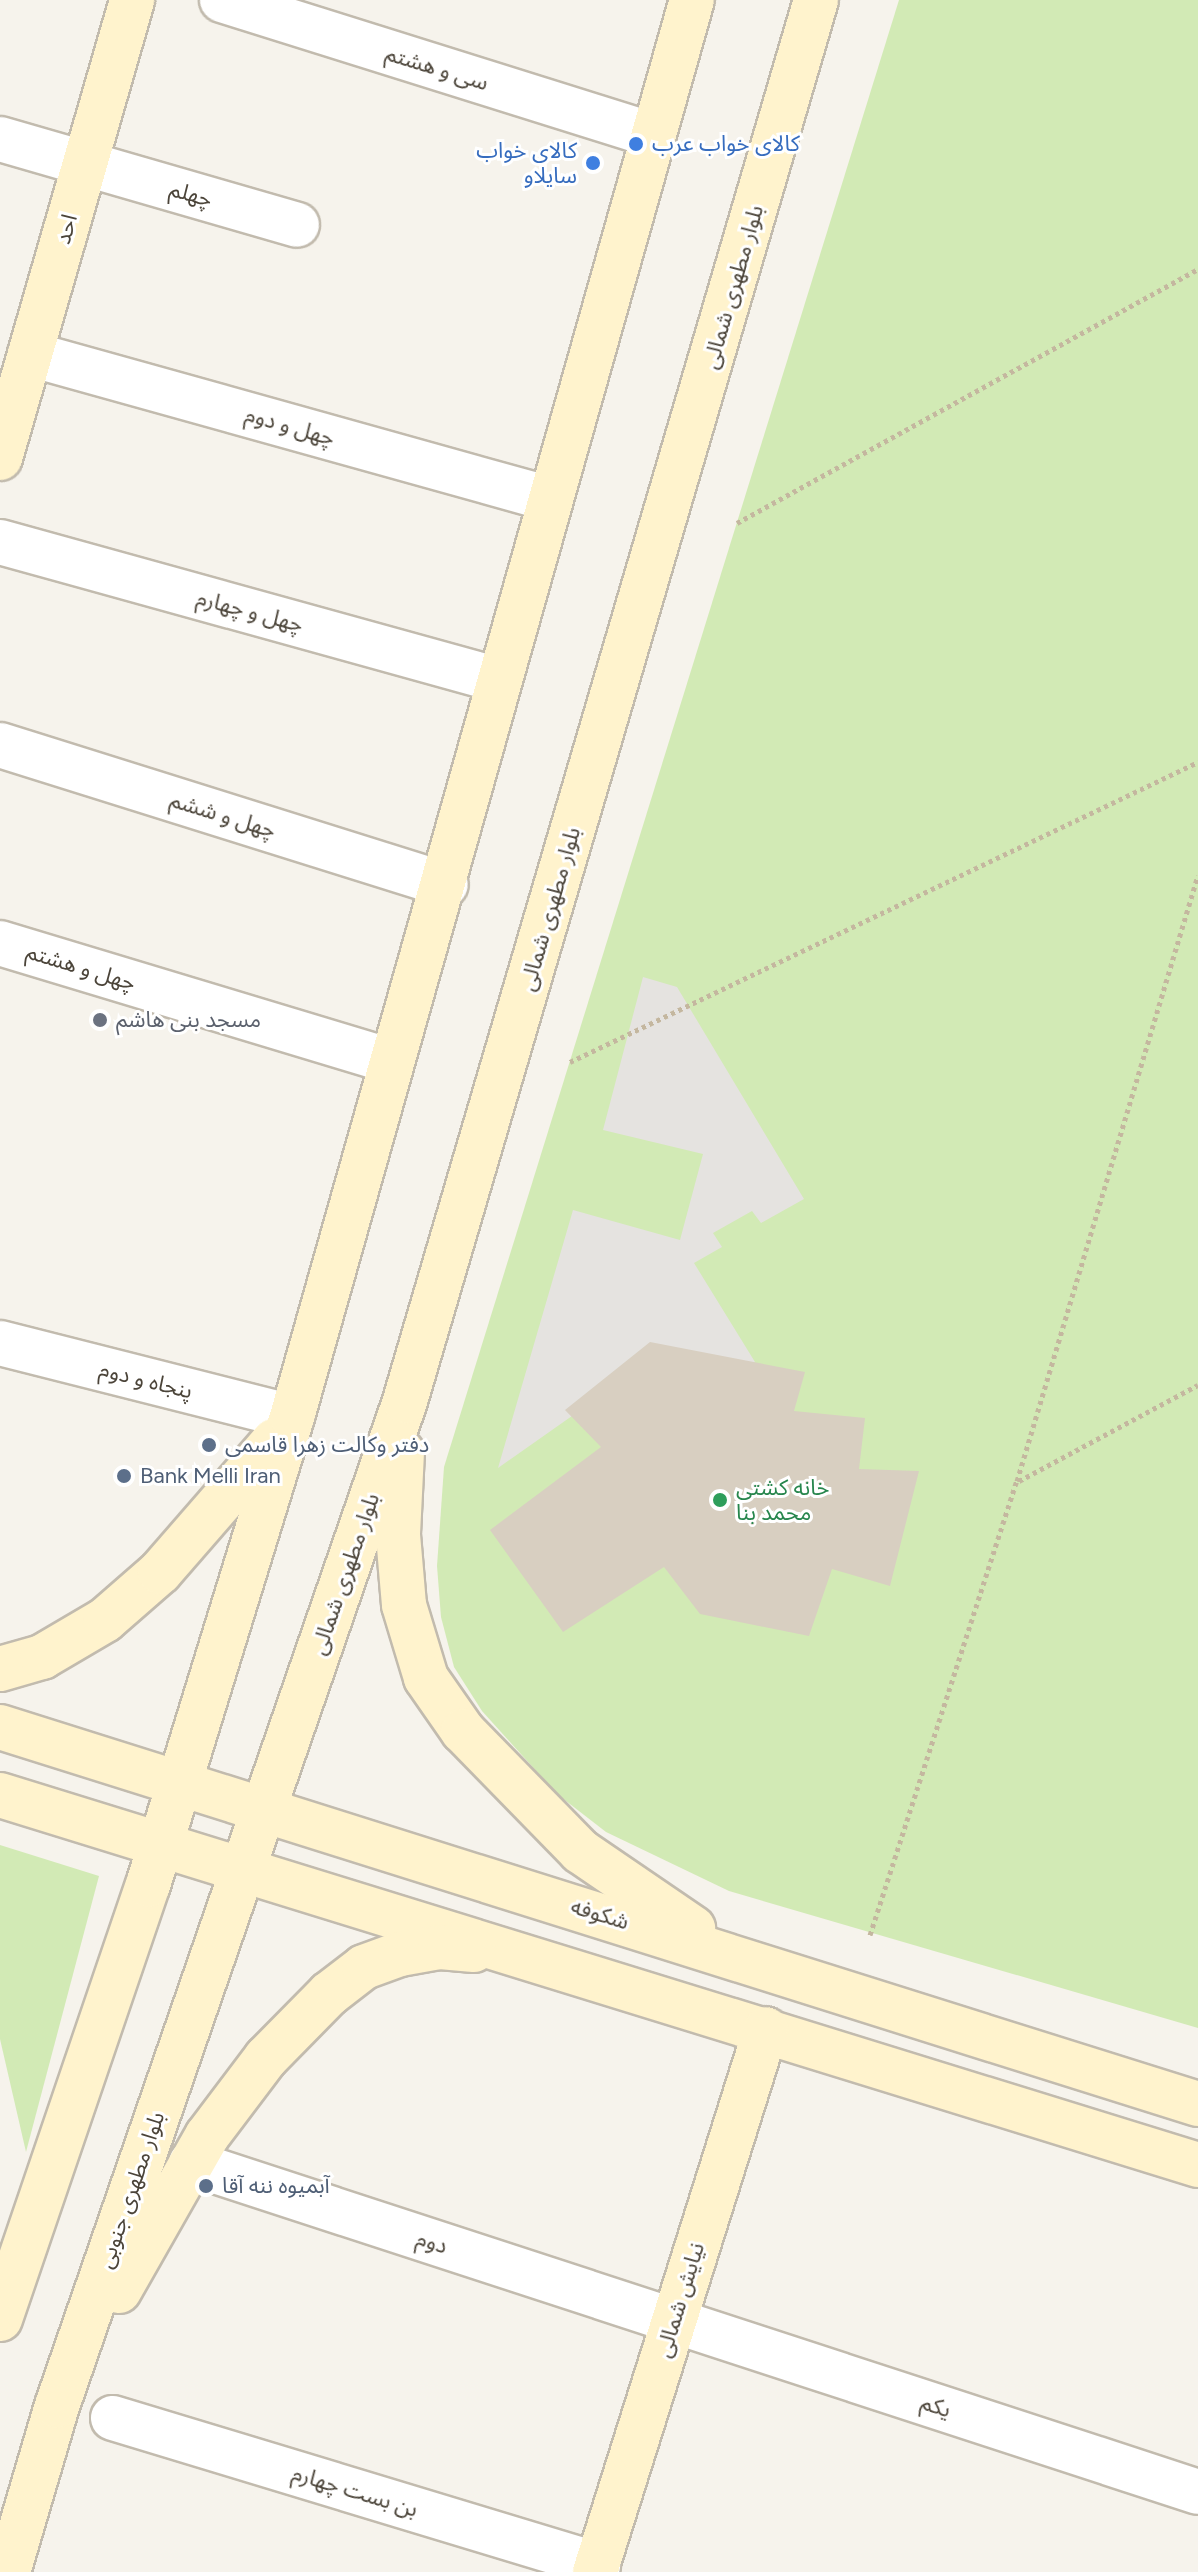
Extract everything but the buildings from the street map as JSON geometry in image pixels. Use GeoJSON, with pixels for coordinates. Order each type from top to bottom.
{"type":"FeatureCollection","features":[{"type":"Feature","properties":{"kind":"main road","name":"احد"},"geometry":{"type":"LineString","coordinates":[[0,458],[132,0]]}},
{"type":"Feature","properties":{"kind":"main road"},"geometry":{"type":"LineString","coordinates":[[0,2319],[161,1842],[176,1782],[292,1417],[392,1061],[446,885],[499,680],[692,0]]}},
{"type":"Feature","properties":{"kind":"main road","name":"بلوار مطهری شمالی"},"geometry":{"type":"LineString","coordinates":[[263,1811],[405,1401],[816,0]]}},
{"type":"Feature","properties":{"kind":"main road"},"geometry":{"type":"LineString","coordinates":[[405,1401],[398,1535],[404,1605],[426,1678],[463,1731],[580,1851],[732,1954]]}},
{"type":"Feature","properties":{"kind":"main road"},"geometry":{"type":"LineString","coordinates":[[0,1669],[42,1657],[105,1620],[216,1512],[292,1417]]}},
{"type":"Feature","properties":{"kind":"main road","name":"شکوفه"},"geometry":{"type":"LineString","coordinates":[[0,1727],[732,1954],[1198,2104]]}},
{"type":"Feature","properties":{"kind":"main road"},"geometry":{"type":"LineString","coordinates":[[0,1795],[244,1866],[1198,2165]]}},
{"type":"Feature","properties":{"kind":"main road","name":"بلوار مطهری جنوبی"},"geometry":{"type":"LineString","coordinates":[[8,2572],[57,2406],[263,1811]]}},
{"type":"Feature","properties":{"kind":"main road"},"geometry":{"type":"LineString","coordinates":[[57,2406],[191,2163],[266,2058],[329,1994],[364,1967],[440,1947],[567,1966]]}},
{"type":"Feature","properties":{"kind":"main road","name":"نیایش شمالی"},"geometry":{"type":"LineString","coordinates":[[597,2568],[766,2029]]}},
{"type":"Feature","properties":{"kind":"street","name":"سی و هشتم"},"geometry":{"type":"LineString","coordinates":[[222,0],[653,135]]}},
{"type":"Feature","properties":{"kind":"street","name":"چهلم"},"geometry":{"type":"LineString","coordinates":[[0,139],[297,225]]}},
{"type":"Feature","properties":{"kind":"street","name":"چهل و دوم"},"geometry":{"type":"LineString","coordinates":[[30,354],[550,499]]}},
{"type":"Feature","properties":{"kind":"street","name":"چهل و چهارم"},"geometry":{"type":"LineString","coordinates":[[0,542],[499,680]]}},
{"type":"Feature","properties":{"kind":"street","name":"چهل و ششم"},"geometry":{"type":"LineString","coordinates":[[0,745],[446,885]]}},
{"type":"Feature","properties":{"kind":"street","name":"چهل و هشتم"},"geometry":{"type":"LineString","coordinates":[[0,943],[392,1061]]}},
{"type":"Feature","properties":{"kind":"street","name":"پنجاه و دوم"},"geometry":{"type":"LineString","coordinates":[[0,1343],[292,1417]]}},
{"type":"Feature","properties":{"kind":"street","name":"دوم"},"geometry":{"type":"LineString","coordinates":[[191,2163],[674,2320]]}},
{"type":"Feature","properties":{"kind":"street","name":"یکم"},"geometry":{"type":"LineString","coordinates":[[674,2320],[1198,2492]]}},
{"type":"Feature","properties":{"kind":"street","name":"بن بست چهارم"},"geometry":{"type":"LineString","coordinates":[[113,2418],[597,2568]]}},
{"type":"Feature","properties":{"kind":"path"},"geometry":{"type":"LineString","coordinates":[[737,523],[1198,269]]}},
{"type":"Feature","properties":{"kind":"path"},"geometry":{"type":"LineString","coordinates":[[570,1062],[1198,762]]}},
{"type":"Feature","properties":{"kind":"path"},"geometry":{"type":"LineString","coordinates":[[870,1935],[1017,1481],[1198,875]]}},
{"type":"Feature","properties":{"kind":"path"},"geometry":{"type":"LineString","coordinates":[[1017,1481],[1198,1385]]}},
{"type":"Feature","properties":{"kind":"green space"},"geometry":{"type":"Polygon","coordinates":[[[899,0],[1198,0],[1198,2028],[729,1891],[606,1832],[557,1794],[482,1711],[454,1667],[441,1617],[437,1566],[444,1467],[899,0]]]}},
{"type":"Feature","properties":{"kind":"green space"},"geometry":{"type":"Polygon","coordinates":[[[0,1845],[99,1876],[26,2152],[0,2039],[0,1845]]]}},
{"type":"Feature","properties":{"kind":"shaded area"},"geometry":{"type":"Polygon","coordinates":[[[643,977],[677,987],[804,1199],[761,1223],[752,1211],[713,1233],[722,1247],[694,1263],[755,1362],[734,1375],[589,1404],[498,1468],[573,1210],[680,1240],[703,1154],[603,1130],[643,977]]]}},
{"type":"Feature","properties":{"kind":"place","name":"کالای خواب عرب"},"geometry":{"type":"Point","coordinates":[636,144]}},
{"type":"Feature","properties":{"kind":"place","name":"کالای خواب سایلاو"},"geometry":{"type":"Point","coordinates":[593,163]}},
{"type":"Feature","properties":{"kind":"place","name":"مسجد بنی هاشم"},"geometry":{"type":"Point","coordinates":[100,1020]}},
{"type":"Feature","properties":{"kind":"place","name":"دفتر وکالت زهرا قاسمی"},"geometry":{"type":"Point","coordinates":[209,1445]}},
{"type":"Feature","properties":{"kind":"place","name":"Bank Melli Iran"},"geometry":{"type":"Point","coordinates":[124,1476]}},
{"type":"Feature","properties":{"kind":"place","name":"خانه کشتی محمد بنا"},"geometry":{"type":"Point","coordinates":[720,1500]}},
{"type":"Feature","properties":{"kind":"place","name":"آبمیوه ننه آقا"},"geometry":{"type":"Point","coordinates":[206,2186]}}]}
